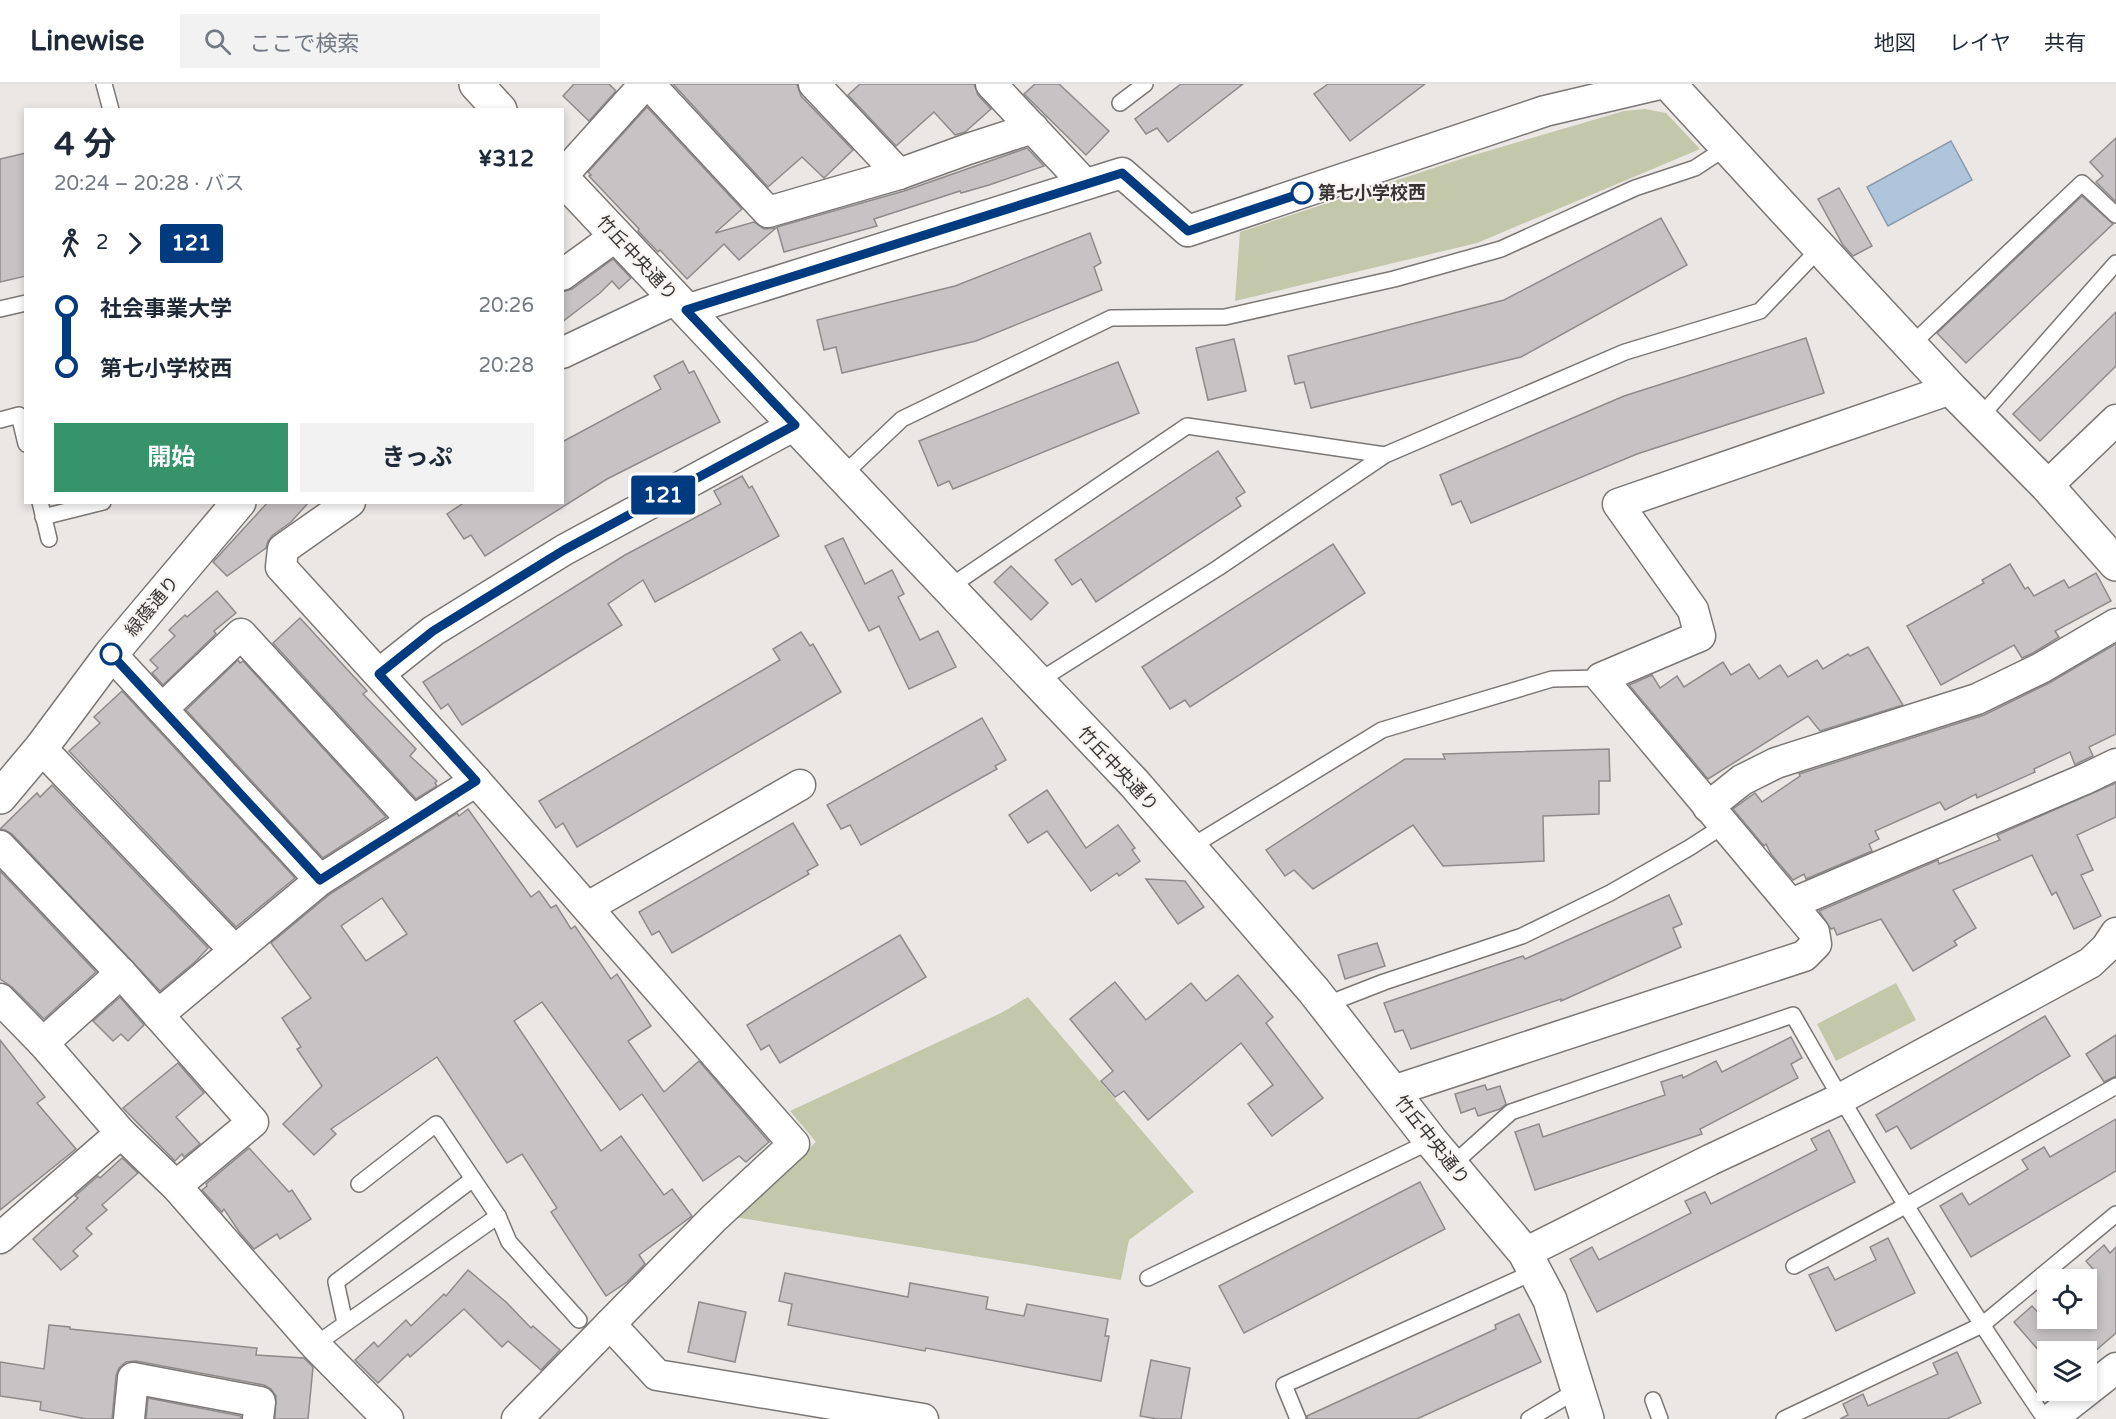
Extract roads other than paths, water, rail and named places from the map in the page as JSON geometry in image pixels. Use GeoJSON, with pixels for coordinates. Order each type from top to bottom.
{"type":"FeatureCollection","features":[{"type":"Feature","properties":{"kind":"street"},"geometry":{"type":"LineString","coordinates":[[476,84],[498,108]]}},
{"type":"Feature","properties":{"kind":"street"},"geometry":{"type":"LineString","coordinates":[[564,175],[647,84],[768,212],[899,174],[968,148],[1033,128]]}},
{"type":"Feature","properties":{"kind":"street"},"geometry":{"type":"LineString","coordinates":[[814,84],[899,174]]}},
{"type":"Feature","properties":{"kind":"street"},"geometry":{"type":"LineString","coordinates":[[992,84],[1084,184]]}},
{"type":"Feature","properties":{"kind":"street"},"geometry":{"type":"LineString","coordinates":[[564,352],[681,304],[1122,173],[1188,231],[1545,111],[1660,84]]}},
{"type":"Feature","properties":{"kind":"street"},"geometry":{"type":"LineString","coordinates":[[1669,84],[1820,249],[2047,486],[2116,564]]}},
{"type":"Feature","properties":{"kind":"street","name":"竹丘中央通り"},"geometry":{"type":"LineString","coordinates":[[564,179],[1134,783],[1325,1005],[1451,1166],[1531,1262],[1550,1300],[1583,1404]]}},
{"type":"Feature","properties":{"kind":"street"},"geometry":{"type":"LineString","coordinates":[[564,274],[616,236]]}},
{"type":"Feature","properties":{"kind":"street"},"geometry":{"type":"LineString","coordinates":[[1393,1091],[1804,956],[1816,944],[1814,932],[1600,678],[1700,636],[1693,610],[1618,504],[1951,388]]}},
{"type":"Feature","properties":{"kind":"street"},"geometry":{"type":"LineString","coordinates":[[2047,486],[2116,420]]}},
{"type":"Feature","properties":{"kind":"street"},"geometry":{"type":"LineString","coordinates":[[379,674],[433,631],[564,550],[795,425]]}},
{"type":"Feature","properties":{"kind":"street","name":"緑蔭通り"},"geometry":{"type":"LineString","coordinates":[[0,796],[41,748],[111,654],[238,504]]}},
{"type":"Feature","properties":{"kind":"street"},"geometry":{"type":"LineString","coordinates":[[347,504],[283,549],[281,567],[476,781],[794,1144],[712,1219],[517,1419]]}},
{"type":"Feature","properties":{"kind":"street"},"geometry":{"type":"LineString","coordinates":[[1716,816],[1742,780],[1776,763],[1977,699],[2041,668],[2116,624]]}},
{"type":"Feature","properties":{"kind":"street"},"geometry":{"type":"LineString","coordinates":[[162,709],[241,634],[413,821]]}},
{"type":"Feature","properties":{"kind":"street"},"geometry":{"type":"LineString","coordinates":[[111,654],[320,880]]}},
{"type":"Feature","properties":{"kind":"street"},"geometry":{"type":"LineString","coordinates":[[41,748],[235,951]]}},
{"type":"Feature","properties":{"kind":"street"},"geometry":{"type":"LineString","coordinates":[[1791,904],[2044,797],[2116,764]]}},
{"type":"Feature","properties":{"kind":"street"},"geometry":{"type":"LineString","coordinates":[[158,1015],[320,880],[476,781]]}},
{"type":"Feature","properties":{"kind":"street"},"geometry":{"type":"LineString","coordinates":[[588,907],[800,785]]}},
{"type":"Feature","properties":{"kind":"street"},"geometry":{"type":"LineString","coordinates":[[0,846],[121,973],[253,1122],[176,1186]]}},
{"type":"Feature","properties":{"kind":"street"},"geometry":{"type":"LineString","coordinates":[[1531,1262],[1710,1160],[1840,1099],[2090,963],[2113,947]]}},
{"type":"Feature","properties":{"kind":"street"},"geometry":{"type":"LineString","coordinates":[[43,1043],[121,973]]}},
{"type":"Feature","properties":{"kind":"street"},"geometry":{"type":"LineString","coordinates":[[0,999],[43,1043],[121,1133],[176,1186],[315,1345],[388,1419]]}},
{"type":"Feature","properties":{"kind":"street"},"geometry":{"type":"LineString","coordinates":[[0,1238],[121,1133]]}},
{"type":"Feature","properties":{"kind":"street"},"geometry":{"type":"LineString","coordinates":[[610,1324],[657,1375],[923,1419]]}},
{"type":"Feature","properties":{"kind":"street"},"geometry":{"type":"LineString","coordinates":[[2051,1419],[2116,1368]]}},
{"type":"Feature","properties":{"kind":"street"},"geometry":{"type":"LineString","coordinates":[[129,1419],[133,1378],[260,1402],[258,1419]]}},
{"type":"Feature","properties":{"kind":"lane"},"geometry":{"type":"LineString","coordinates":[[104,84],[110,108]]}},
{"type":"Feature","properties":{"kind":"lane"},"geometry":{"type":"LineString","coordinates":[[1120,103],[1145,84]]}},
{"type":"Feature","properties":{"kind":"lane"},"geometry":{"type":"LineString","coordinates":[[843,475],[902,419],[1111,318],[1225,317],[1394,279],[1501,249],[1635,188],[1695,168],[1727,147]]}},
{"type":"Feature","properties":{"kind":"lane"},"geometry":{"type":"LineString","coordinates":[[1911,345],[2082,183],[2116,215]]}},
{"type":"Feature","properties":{"kind":"lane"},"geometry":{"type":"LineString","coordinates":[[1037,682],[1218,568],[1385,455],[1625,352],[1760,310],[1820,249]]}},
{"type":"Feature","properties":{"kind":"lane"},"geometry":{"type":"LineString","coordinates":[[1980,417],[2116,263]]}},
{"type":"Feature","properties":{"kind":"lane"},"geometry":{"type":"LineString","coordinates":[[0,309],[24,303]]}},
{"type":"Feature","properties":{"kind":"lane"},"geometry":{"type":"LineString","coordinates":[[0,420],[19,415],[24,436]]}},
{"type":"Feature","properties":{"kind":"lane"},"geometry":{"type":"LineString","coordinates":[[948,588],[1187,426],[1385,455]]}},
{"type":"Feature","properties":{"kind":"lane"},"geometry":{"type":"LineString","coordinates":[[49,539],[41,510],[88,504]]}},
{"type":"Feature","properties":{"kind":"lane"},"geometry":{"type":"LineString","coordinates":[[1189,848],[1382,730],[1552,680],[1600,678]]}},
{"type":"Feature","properties":{"kind":"lane"},"geometry":{"type":"LineString","coordinates":[[1325,1005],[1384,982],[1522,936],[1610,893],[1689,848],[1716,816]]}},
{"type":"Feature","properties":{"kind":"lane"},"geometry":{"type":"LineString","coordinates":[[1451,1166],[1511,1112],[1793,1015],[1840,1099],[1982,1325],[2045,1419]]}},
{"type":"Feature","properties":{"kind":"lane"},"geometry":{"type":"LineString","coordinates":[[1794,1266],[1907,1205],[2116,1086]]}},
{"type":"Feature","properties":{"kind":"lane"},"geometry":{"type":"LineString","coordinates":[[359,1184],[436,1124],[498,1216],[509,1242],[579,1320]]}},
{"type":"Feature","properties":{"kind":"lane"},"geometry":{"type":"LineString","coordinates":[[1148,1278],[1431,1141]]}},
{"type":"Feature","properties":{"kind":"lane"},"geometry":{"type":"LineString","coordinates":[[345,1323],[336,1281],[473,1179]]}},
{"type":"Feature","properties":{"kind":"lane"},"geometry":{"type":"LineString","coordinates":[[1784,1419],[1982,1325],[2116,1214]]}},
{"type":"Feature","properties":{"kind":"lane"},"geometry":{"type":"LineString","coordinates":[[315,1345],[498,1216]]}},
{"type":"Feature","properties":{"kind":"lane"},"geometry":{"type":"LineString","coordinates":[[1298,1419],[1284,1385],[1531,1262]]}},
{"type":"Feature","properties":{"kind":"lane"},"geometry":{"type":"LineString","coordinates":[[1653,1400],[1660,1419]]}},
{"type":"Feature","properties":{"kind":"lane"},"geometry":{"type":"LineString","coordinates":[[1528,1419],[1583,1404]]}},
{"type":"Feature","properties":{"kind":"water"},"geometry":{"type":"Polygon","coordinates":[[[1951,141],[1972,180],[1888,226],[1867,187],[1951,141]]]}},
{"type":"Feature","properties":{"kind":"place","name":"第七小学校西"},"geometry":{"type":"Point","coordinates":[1302,193]}}]}
